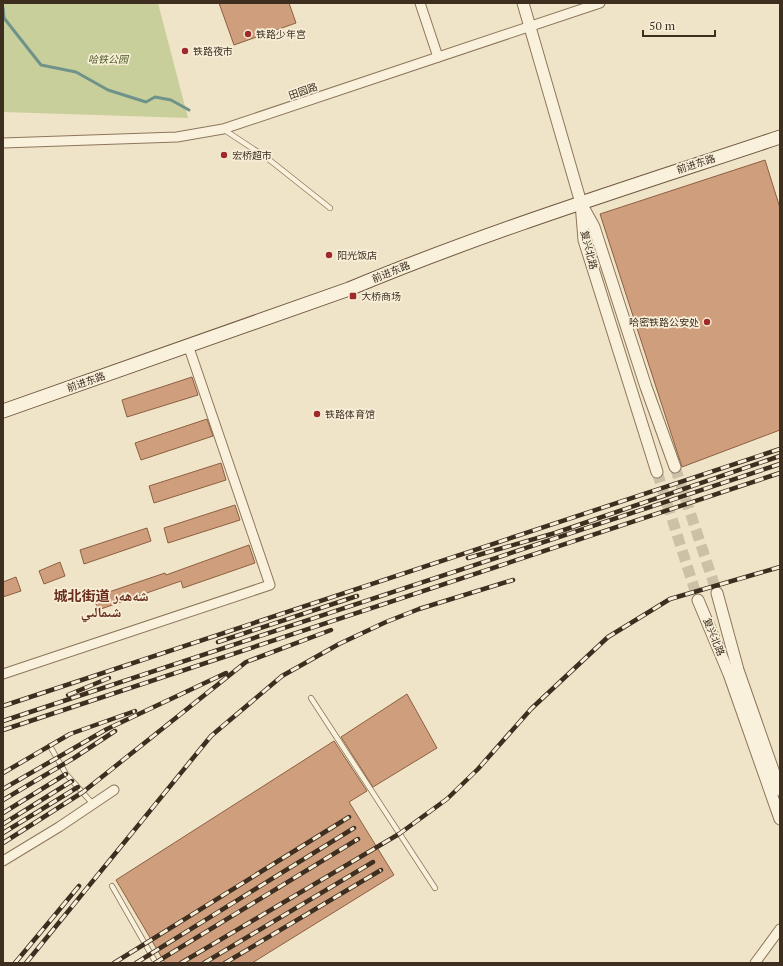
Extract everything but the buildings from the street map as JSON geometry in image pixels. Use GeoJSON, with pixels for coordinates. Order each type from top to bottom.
{"type":"FeatureCollection","features":[{"type":"Feature","properties":{"kind":"main road","name":"前进东路"},"geometry":{"type":"LineString","coordinates":[[3,411],[350,289],[392,271],[580,203],[780,137]]}},
{"type":"Feature","properties":{"kind":"street"},"geometry":{"type":"LineString","coordinates":[[420,3],[438,57]]}},
{"type":"Feature","properties":{"kind":"street","name":"复兴北路"},"geometry":{"type":"LineString","coordinates":[[523,3],[580,203],[584,240],[657,472]]}},
{"type":"Feature","properties":{"kind":"street","name":"田园路"},"geometry":{"type":"LineString","coordinates":[[3,143],[177,137],[223,129],[529,25],[600,3]]}},
{"type":"Feature","properties":{"kind":"street"},"geometry":{"type":"LineString","coordinates":[[580,203],[594,227],[646,387],[675,467]]}},
{"type":"Feature","properties":{"kind":"street"},"geometry":{"type":"LineString","coordinates":[[3,674],[270,584],[188,345]]}},
{"type":"Feature","properties":{"kind":"street"},"geometry":{"type":"LineString","coordinates":[[717,593],[738,670],[780,790]]}},
{"type":"Feature","properties":{"kind":"street","name":"复兴北路"},"geometry":{"type":"LineString","coordinates":[[698,600],[729,674],[780,819]]}},
{"type":"Feature","properties":{"kind":"street"},"geometry":{"type":"LineString","coordinates":[[3,861],[114,790]]}},
{"type":"Feature","properties":{"kind":"street"},"geometry":{"type":"LineString","coordinates":[[755,963],[780,929]]}},
{"type":"Feature","properties":{"kind":"lane"},"geometry":{"type":"LineString","coordinates":[[223,129],[267,158],[330,208]]}},
{"type":"Feature","properties":{"kind":"lane"},"geometry":{"type":"LineString","coordinates":[[311,698],[435,888]]}},
{"type":"Feature","properties":{"kind":"lane"},"geometry":{"type":"LineString","coordinates":[[50,746],[66,774],[93,804]]}},
{"type":"Feature","properties":{"kind":"lane"},"geometry":{"type":"LineString","coordinates":[[112,886],[156,963]]}},
{"type":"Feature","properties":{"kind":"green space","name":"哈铁公园"},"geometry":{"type":"Polygon","coordinates":[[[3,3],[158,3],[188,118],[3,112],[3,3]]]}},
{"type":"Feature","properties":{"kind":"waterway"},"geometry":{"type":"LineString","coordinates":[[3,8],[4,18],[41,65],[76,72],[108,90],[146,102],[155,97],[171,100],[189,110]]}},
{"type":"Feature","properties":{"kind":"tunnel"},"geometry":{"type":"LineString","coordinates":[[675,467],[717,593]]}},
{"type":"Feature","properties":{"kind":"tunnel"},"geometry":{"type":"LineString","coordinates":[[657,472],[698,600]]}},
{"type":"Feature","properties":{"kind":"railway"},"geometry":{"type":"LineString","coordinates":[[3,706],[780,449]]}},
{"type":"Feature","properties":{"kind":"railway"},"geometry":{"type":"LineString","coordinates":[[468,558],[555,533],[780,456]]}},
{"type":"Feature","properties":{"kind":"railway"},"geometry":{"type":"LineString","coordinates":[[3,721],[780,464]]}},
{"type":"Feature","properties":{"kind":"railway"},"geometry":{"type":"LineString","coordinates":[[3,730],[780,473]]}},
{"type":"Feature","properties":{"kind":"railway"},"geometry":{"type":"LineString","coordinates":[[181,963],[399,834],[447,799],[478,769],[531,709],[608,637],[670,599],[780,567]]}},
{"type":"Feature","properties":{"kind":"railway"},"geometry":{"type":"LineString","coordinates":[[26,963],[211,736],[282,676],[339,644],[386,622],[419,609],[513,580]]}},
{"type":"Feature","properties":{"kind":"railway"},"geometry":{"type":"LineString","coordinates":[[218,642],[357,596]]}},
{"type":"Feature","properties":{"kind":"railway"},"geometry":{"type":"LineString","coordinates":[[3,843],[83,792],[246,662],[331,630]]}},
{"type":"Feature","properties":{"kind":"railway"},"geometry":{"type":"LineString","coordinates":[[3,789],[107,729],[226,673]]}},
{"type":"Feature","properties":{"kind":"railway"},"geometry":{"type":"LineString","coordinates":[[68,695],[109,678]]}},
{"type":"Feature","properties":{"kind":"railway"},"geometry":{"type":"LineString","coordinates":[[3,773],[70,734],[135,711]]}},
{"type":"Feature","properties":{"kind":"railway"},"geometry":{"type":"LineString","coordinates":[[3,800],[74,758],[115,731]]}},
{"type":"Feature","properties":{"kind":"railway"},"geometry":{"type":"LineString","coordinates":[[3,813],[66,774]]}},
{"type":"Feature","properties":{"kind":"railway"},"geometry":{"type":"LineString","coordinates":[[3,824],[72,781]]}},
{"type":"Feature","properties":{"kind":"railway"},"geometry":{"type":"LineString","coordinates":[[3,833],[78,787]]}},
{"type":"Feature","properties":{"kind":"railway"},"geometry":{"type":"LineString","coordinates":[[114,963],[349,817]]}},
{"type":"Feature","properties":{"kind":"railway"},"geometry":{"type":"LineString","coordinates":[[136,963],[354,828]]}},
{"type":"Feature","properties":{"kind":"railway"},"geometry":{"type":"LineString","coordinates":[[155,963],[358,839]]}},
{"type":"Feature","properties":{"kind":"railway"},"geometry":{"type":"LineString","coordinates":[[204,963],[373,862]]}},
{"type":"Feature","properties":{"kind":"railway"},"geometry":{"type":"LineString","coordinates":[[225,963],[381,870]]}},
{"type":"Feature","properties":{"kind":"railway"},"geometry":{"type":"LineString","coordinates":[[15,963],[79,886]]}},
{"type":"Feature","properties":{"kind":"place","name":"铁路少年宫"},"geometry":{"type":"Point","coordinates":[248,34]}},
{"type":"Feature","properties":{"kind":"place","name":"铁路夜市"},"geometry":{"type":"Point","coordinates":[185,51]}},
{"type":"Feature","properties":{"kind":"place","name":"宏桥超市"},"geometry":{"type":"Point","coordinates":[224,155]}},
{"type":"Feature","properties":{"kind":"place","name":"阳光饭店"},"geometry":{"type":"Point","coordinates":[329,255]}},
{"type":"Feature","properties":{"kind":"place","name":"大桥商场"},"geometry":{"type":"Point","coordinates":[353,296]}},
{"type":"Feature","properties":{"kind":"place","name":"哈密铁路公安处"},"geometry":{"type":"Point","coordinates":[707,322]}},
{"type":"Feature","properties":{"kind":"place","name":"铁路体育馆"},"geometry":{"type":"Point","coordinates":[317,414]}},
{"type":"Feature","properties":{"kind":"district","name":"城北街道 شەھەر شىمالىي"},"geometry":{"type":"Point","coordinates":[101,604]}}]}
